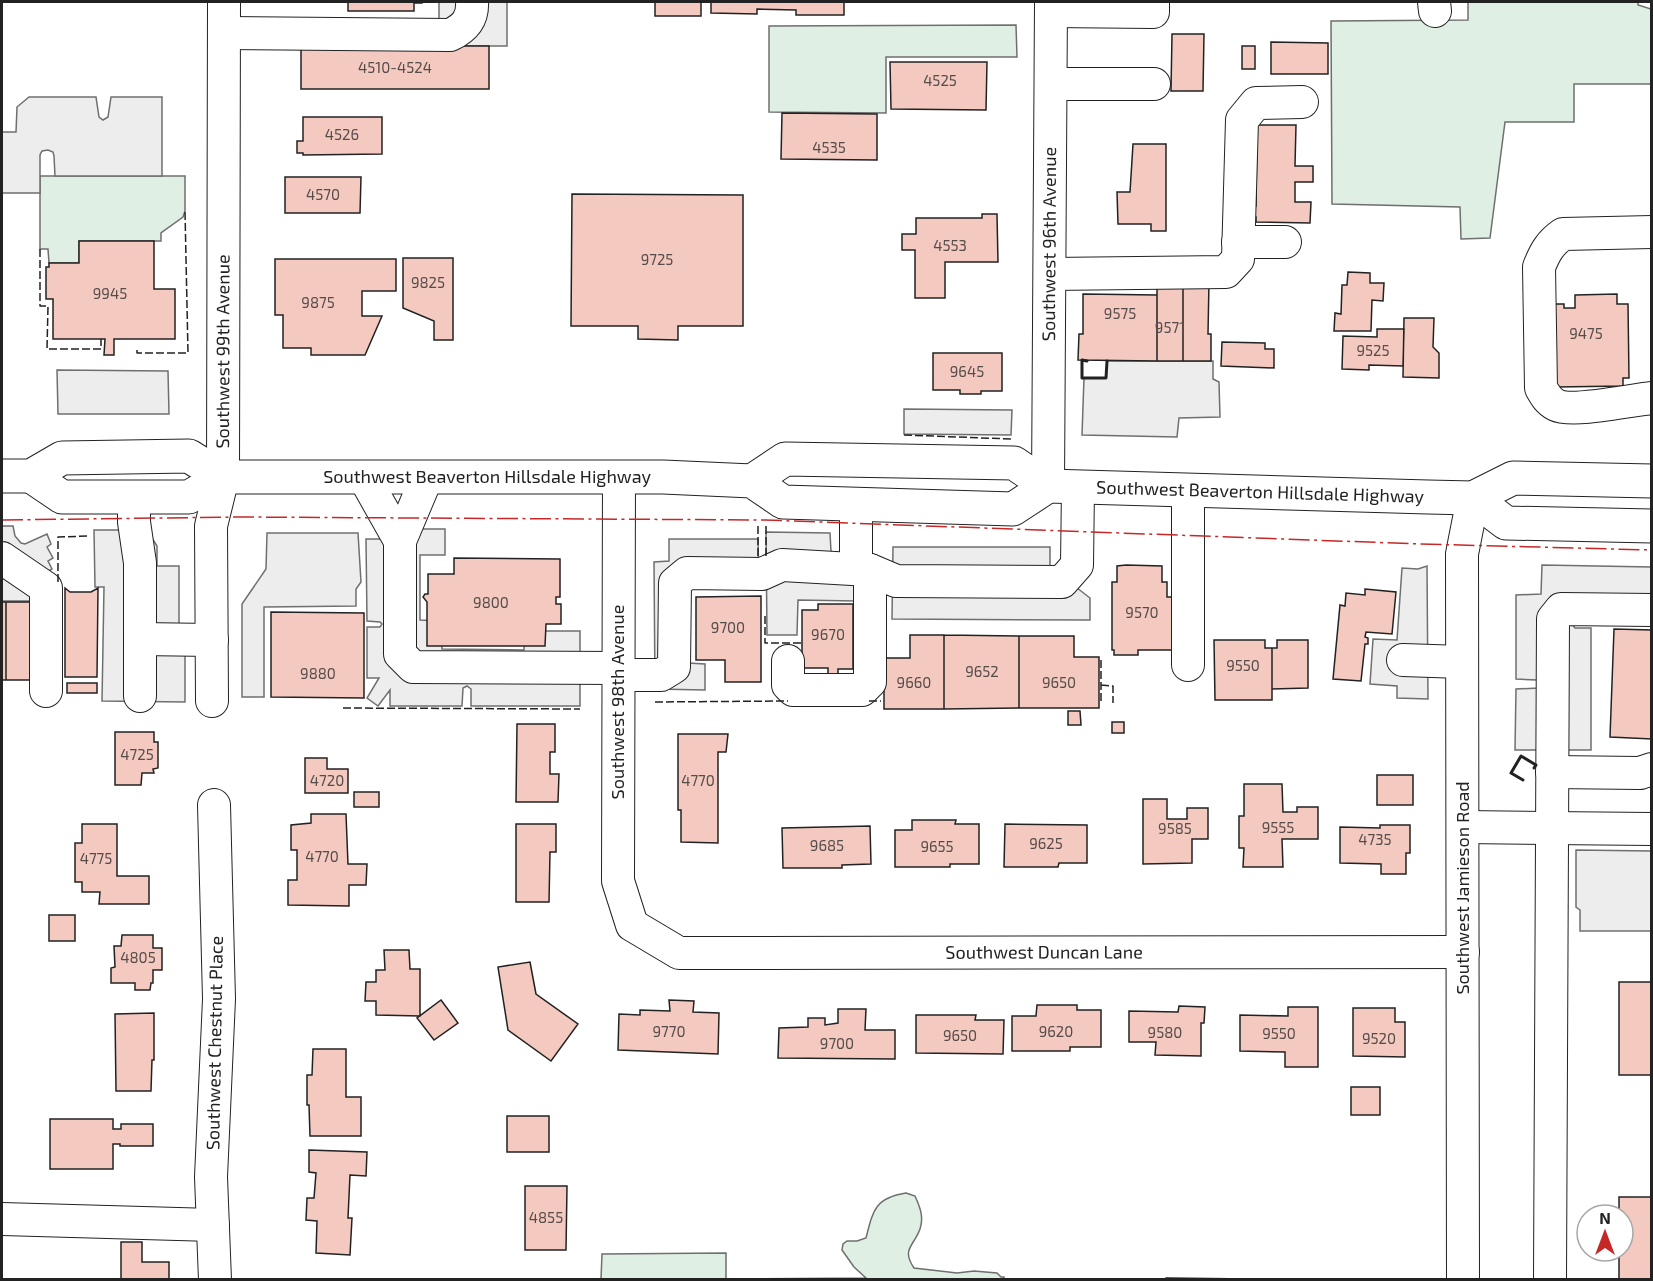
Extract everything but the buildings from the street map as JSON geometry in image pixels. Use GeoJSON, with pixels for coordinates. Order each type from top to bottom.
{"type":"FeatureCollection","features":[{"type":"Feature","properties":{"kind":"main road","name":"Southwest Beaverton Hillsdale Highway"},"geometry":{"type":"LineString","coordinates":[[16,476],[62,458],[189,456],[224,477]]}},
{"type":"Feature","properties":{"kind":"main road"},"geometry":{"type":"LineString","coordinates":[[785,459],[1014,463],[1063,487],[1012,509],[783,502],[752,481],[785,459]]}},
{"type":"Feature","properties":{"kind":"main road","name":"Southwest Beaverton Hillsdale Highway"},"geometry":{"type":"LineString","coordinates":[[16,476],[62,496],[134,497],[189,496],[224,477],[619,477],[752,481]]}},
{"type":"Feature","properties":{"kind":"main road","name":"Southwest Beaverton Hillsdale Highway"},"geometry":{"type":"LineString","coordinates":[[1063,487],[1473,498],[1513,478],[1652,481]]}},
{"type":"Feature","properties":{"kind":"main road"},"geometry":{"type":"LineString","coordinates":[[1473,498],[1506,523],[1652,526]]}},
{"type":"Feature","properties":{"kind":"street","name":"Southwest 99th Avenue"},"geometry":{"type":"LineString","coordinates":[[212,701],[211,526],[224,477],[224,2]]}},
{"type":"Feature","properties":{"kind":"street"},"geometry":{"type":"LineString","coordinates":[[224,33],[450,35],[463,28],[472,12],[472,2]]}},
{"type":"Feature","properties":{"kind":"street"},"geometry":{"type":"LineString","coordinates":[[1051,7],[1153,12],[1153,2]]}},
{"type":"Feature","properties":{"kind":"street","name":"Southwest 96th Avenue"},"geometry":{"type":"LineString","coordinates":[[618,671],[661,675],[674,667],[675,583],[687,573],[762,574],[782,565],[863,569],[896,581],[1062,582],[1077,566],[1063,487],[1050,274],[1051,7]]}},
{"type":"Feature","properties":{"kind":"street"},"geometry":{"type":"LineString","coordinates":[[1051,84],[1154,84]]}},
{"type":"Feature","properties":{"kind":"street"},"geometry":{"type":"LineString","coordinates":[[1050,274],[1226,272],[1238,259],[1242,120],[1256,102],[1302,102]]}},
{"type":"Feature","properties":{"kind":"street"},"geometry":{"type":"LineString","coordinates":[[1652,232],[1563,234],[1546,249],[1539,267],[1541,388],[1547,400],[1558,406],[1572,408],[1652,398]]}},
{"type":"Feature","properties":{"kind":"street"},"geometry":{"type":"LineString","coordinates":[[1238,242],[1286,242]]}},
{"type":"Feature","properties":{"kind":"street"},"geometry":{"type":"LineString","coordinates":[[364,477],[400,541]]}},
{"type":"Feature","properties":{"kind":"street"},"geometry":{"type":"LineString","coordinates":[[427,477],[400,541],[400,654],[413,667],[618,671]]}},
{"type":"Feature","properties":{"kind":"street","name":"Southwest 98th Avenue"},"geometry":{"type":"LineString","coordinates":[[619,477],[618,881],[632,925]]}},
{"type":"Feature","properties":{"kind":"street"},"geometry":{"type":"LineString","coordinates":[[1188,490],[1188,665]]}},
{"type":"Feature","properties":{"kind":"street"},"geometry":{"type":"LineString","coordinates":[[134,497],[134,522],[140,563],[140,696]]}},
{"type":"Feature","properties":{"kind":"street","name":"Southwest Jamieson Road"},"geometry":{"type":"LineString","coordinates":[[1463,1280],[1462,554],[1473,498]]}},
{"type":"Feature","properties":{"kind":"street"},"geometry":{"type":"LineString","coordinates":[[788,661],[788,685],[793,690],[862,690],[870,682],[863,569],[856,505]]}},
{"type":"Feature","properties":{"kind":"street"},"geometry":{"type":"LineString","coordinates":[[2,558],[46,588],[46,692]]}},
{"type":"Feature","properties":{"kind":"street"},"geometry":{"type":"LineString","coordinates":[[1550,1280],[1553,619],[1561,609],[1652,610]]}},
{"type":"Feature","properties":{"kind":"street"},"geometry":{"type":"LineString","coordinates":[[140,639],[212,640]]}},
{"type":"Feature","properties":{"kind":"street"},"geometry":{"type":"LineString","coordinates":[[1403,660],[1462,662]]}},
{"type":"Feature","properties":{"kind":"street"},"geometry":{"type":"LineString","coordinates":[[1552,772],[1640,773],[1652,770]]}},
{"type":"Feature","properties":{"kind":"street","name":"Southwest Chestnut Place"},"geometry":{"type":"LineString","coordinates":[[214,806],[219,999],[211,1177],[215,1280]]}},
{"type":"Feature","properties":{"kind":"street"},"geometry":{"type":"LineString","coordinates":[[1463,827],[1652,829]]}},
{"type":"Feature","properties":{"kind":"street","name":"Southwest Duncan Lane"},"geometry":{"type":"LineString","coordinates":[[632,925],[679,953],[1463,952]]}},
{"type":"Feature","properties":{"kind":"street"},"geometry":{"type":"LineString","coordinates":[[2,1219],[213,1225]]}},
{"type":"Feature","properties":{"kind":"green space"},"geometry":{"type":"Polygon","coordinates":[[[1468,2],[1638,2],[1638,5],[1651,9],[1651,84],[1574,84],[1574,122],[1505,122],[1490,238],[1461,239],[1460,207],[1332,204],[1331,21],[1468,20],[1468,2]]]}},
{"type":"Feature","properties":{"kind":"green space"},"geometry":{"type":"Polygon","coordinates":[[[1016,25],[1017,57],[886,57],[886,113],[769,112],[769,26],[1016,25]]]}},
{"type":"Feature","properties":{"kind":"green space"},"geometry":{"type":"Polygon","coordinates":[[[40,176],[185,176],[185,211],[183,217],[161,233],[161,241],[79,241],[79,263],[49,263],[48,249],[40,249],[40,176]]]}},
{"type":"Feature","properties":{"kind":"green space"},"geometry":{"type":"Polygon","coordinates":[[[906,1193],[915,1196],[921,1216],[920,1229],[909,1252],[910,1262],[914,1268],[957,1273],[974,1271],[997,1273],[1004,1277],[1004,1279],[726,1279],[866,1278],[854,1267],[842,1250],[843,1244],[847,1241],[866,1238],[877,1207],[888,1198],[906,1193]]]}},
{"type":"Feature","properties":{"kind":"green space"},"geometry":{"type":"Polygon","coordinates":[[[726,1253],[726,1279],[601,1279],[602,1254],[726,1253]]]}},
{"type":"Feature","properties":{"kind":"shaded area"},"geometry":{"type":"Polygon","coordinates":[[[439,2],[507,2],[507,46],[439,46],[439,2]]]}},
{"type":"Feature","properties":{"kind":"shaded area"},"geometry":{"type":"Polygon","coordinates":[[[29,97],[96,97],[99,117],[103,120],[108,117],[111,97],[162,97],[162,176],[55,176],[53,152],[48,150],[42,151],[40,155],[40,193],[2,193],[2,132],[16,132],[17,107],[29,97]]]}},
{"type":"Feature","properties":{"kind":"shaded area"},"geometry":{"type":"Polygon","coordinates":[[[1107,361],[1213,361],[1213,379],[1219,382],[1220,417],[1179,418],[1177,437],[1082,435],[1084,378],[1106,378],[1107,361]]]}},
{"type":"Feature","properties":{"kind":"shaded area"},"geometry":{"type":"Polygon","coordinates":[[[57,370],[168,371],[169,414],[58,414],[57,370]]]}},
{"type":"Feature","properties":{"kind":"shaded area"},"geometry":{"type":"Polygon","coordinates":[[[904,409],[1012,410],[1011,435],[904,434],[904,409]]]}},
{"type":"Feature","properties":{"kind":"shaded area"},"geometry":{"type":"Polygon","coordinates":[[[2,526],[13,526],[15,536],[21,543],[25,544],[47,534],[51,544],[47,547],[53,558],[48,561],[52,569],[32,581],[32,601],[2,601],[2,526]]]}},
{"type":"Feature","properties":{"kind":"shaded area"},"geometry":{"type":"Polygon","coordinates":[[[418,529],[445,529],[445,555],[420,555],[420,620],[441,621],[442,649],[524,650],[525,631],[580,631],[580,706],[471,706],[471,689],[467,686],[463,688],[462,706],[390,706],[390,690],[378,706],[367,698],[379,678],[367,678],[367,627],[380,627],[382,624],[367,621],[366,539],[383,539],[418,529]]]}},
{"type":"Feature","properties":{"kind":"shaded area"},"geometry":{"type":"Polygon","coordinates":[[[94,530],[147,530],[157,546],[157,566],[179,566],[179,627],[185,628],[185,702],[102,701],[104,587],[95,587],[94,530]]]}},
{"type":"Feature","properties":{"kind":"shaded area"},"geometry":{"type":"Polygon","coordinates":[[[766,532],[830,533],[831,551],[856,581],[856,601],[798,600],[797,635],[767,635],[766,532]]]}},
{"type":"Feature","properties":{"kind":"shaded area"},"geometry":{"type":"Polygon","coordinates":[[[267,533],[358,533],[361,582],[356,589],[356,606],[264,607],[264,697],[242,697],[242,604],[266,569],[267,533]]]}},
{"type":"Feature","properties":{"kind":"shaded area"},"geometry":{"type":"Polygon","coordinates":[[[669,539],[758,539],[759,586],[685,588],[688,663],[705,664],[705,690],[655,689],[654,562],[669,561],[669,539]]]}},
{"type":"Feature","properties":{"kind":"shaded area"},"geometry":{"type":"Polygon","coordinates":[[[893,547],[1050,547],[1050,567],[1090,598],[1090,620],[892,619],[893,547]]]}},
{"type":"Feature","properties":{"kind":"shaded area"},"geometry":{"type":"Polygon","coordinates":[[[1542,565],[1651,567],[1651,622],[1571,623],[1575,628],[1591,628],[1591,750],[1515,750],[1516,689],[1538,688],[1537,680],[1516,679],[1516,595],[1541,594],[1542,565]]]}},
{"type":"Feature","properties":{"kind":"shaded area"},"geometry":{"type":"Polygon","coordinates":[[[1427,566],[1428,699],[1397,698],[1397,686],[1370,684],[1373,639],[1397,640],[1402,568],[1418,569],[1427,566]]]}},
{"type":"Feature","properties":{"kind":"shaded area"},"geometry":{"type":"Polygon","coordinates":[[[1576,850],[1651,851],[1651,931],[1580,931],[1580,910],[1576,907],[1576,850]]]}},
{"type":"Feature","properties":{"kind":"fence"},"geometry":{"type":"LineString","coordinates":[[137,350],[137,353],[188,353],[185,211]]}},
{"type":"Feature","properties":{"kind":"fence"},"geometry":{"type":"LineString","coordinates":[[40,249],[40,306],[48,306],[47,349],[101,349],[101,339]]}},
{"type":"Feature","properties":{"kind":"fence"},"geometry":{"type":"LineString","coordinates":[[904,435],[1011,439]]}},
{"type":"Feature","properties":{"kind":"fence"},"geometry":{"type":"LineString","coordinates":[[758,526],[758,556]]}},
{"type":"Feature","properties":{"kind":"fence"},"geometry":{"type":"LineString","coordinates":[[766,526],[766,557]]}},
{"type":"Feature","properties":{"kind":"fence"},"geometry":{"type":"LineString","coordinates":[[58,582],[58,537],[90,536]]}},
{"type":"Feature","properties":{"kind":"fence"},"geometry":{"type":"LineString","coordinates":[[765,616],[765,643],[802,643]]}},
{"type":"Feature","properties":{"kind":"fence"},"geometry":{"type":"LineString","coordinates":[[1101,660],[1101,703]]}},
{"type":"Feature","properties":{"kind":"fence"},"geometry":{"type":"LineString","coordinates":[[1101,685],[1113,686],[1113,703]]}},
{"type":"Feature","properties":{"kind":"fence"},"geometry":{"type":"LineString","coordinates":[[655,702],[788,701]]}},
{"type":"Feature","properties":{"kind":"fence"},"geometry":{"type":"LineString","coordinates":[[869,701],[881,701]]}},
{"type":"Feature","properties":{"kind":"fence"},"geometry":{"type":"LineString","coordinates":[[343,708],[580,709]]}},
{"type":"Feature","properties":{"kind":"wall"},"geometry":{"type":"LineString","coordinates":[[1087,361],[1082,360],[1082,378],[1106,378],[1107,361]]}},
{"type":"Feature","properties":{"kind":"wall"},"geometry":{"type":"LineString","coordinates":[[1523,780],[1511,773],[1521,756],[1536,765],[1534,768]]}},
{"type":"Feature","properties":{"kind":"power"},"geometry":{"type":"LineString","coordinates":[[2,520],[240,517],[765,520],[1420,544],[1652,550]]}}]}
